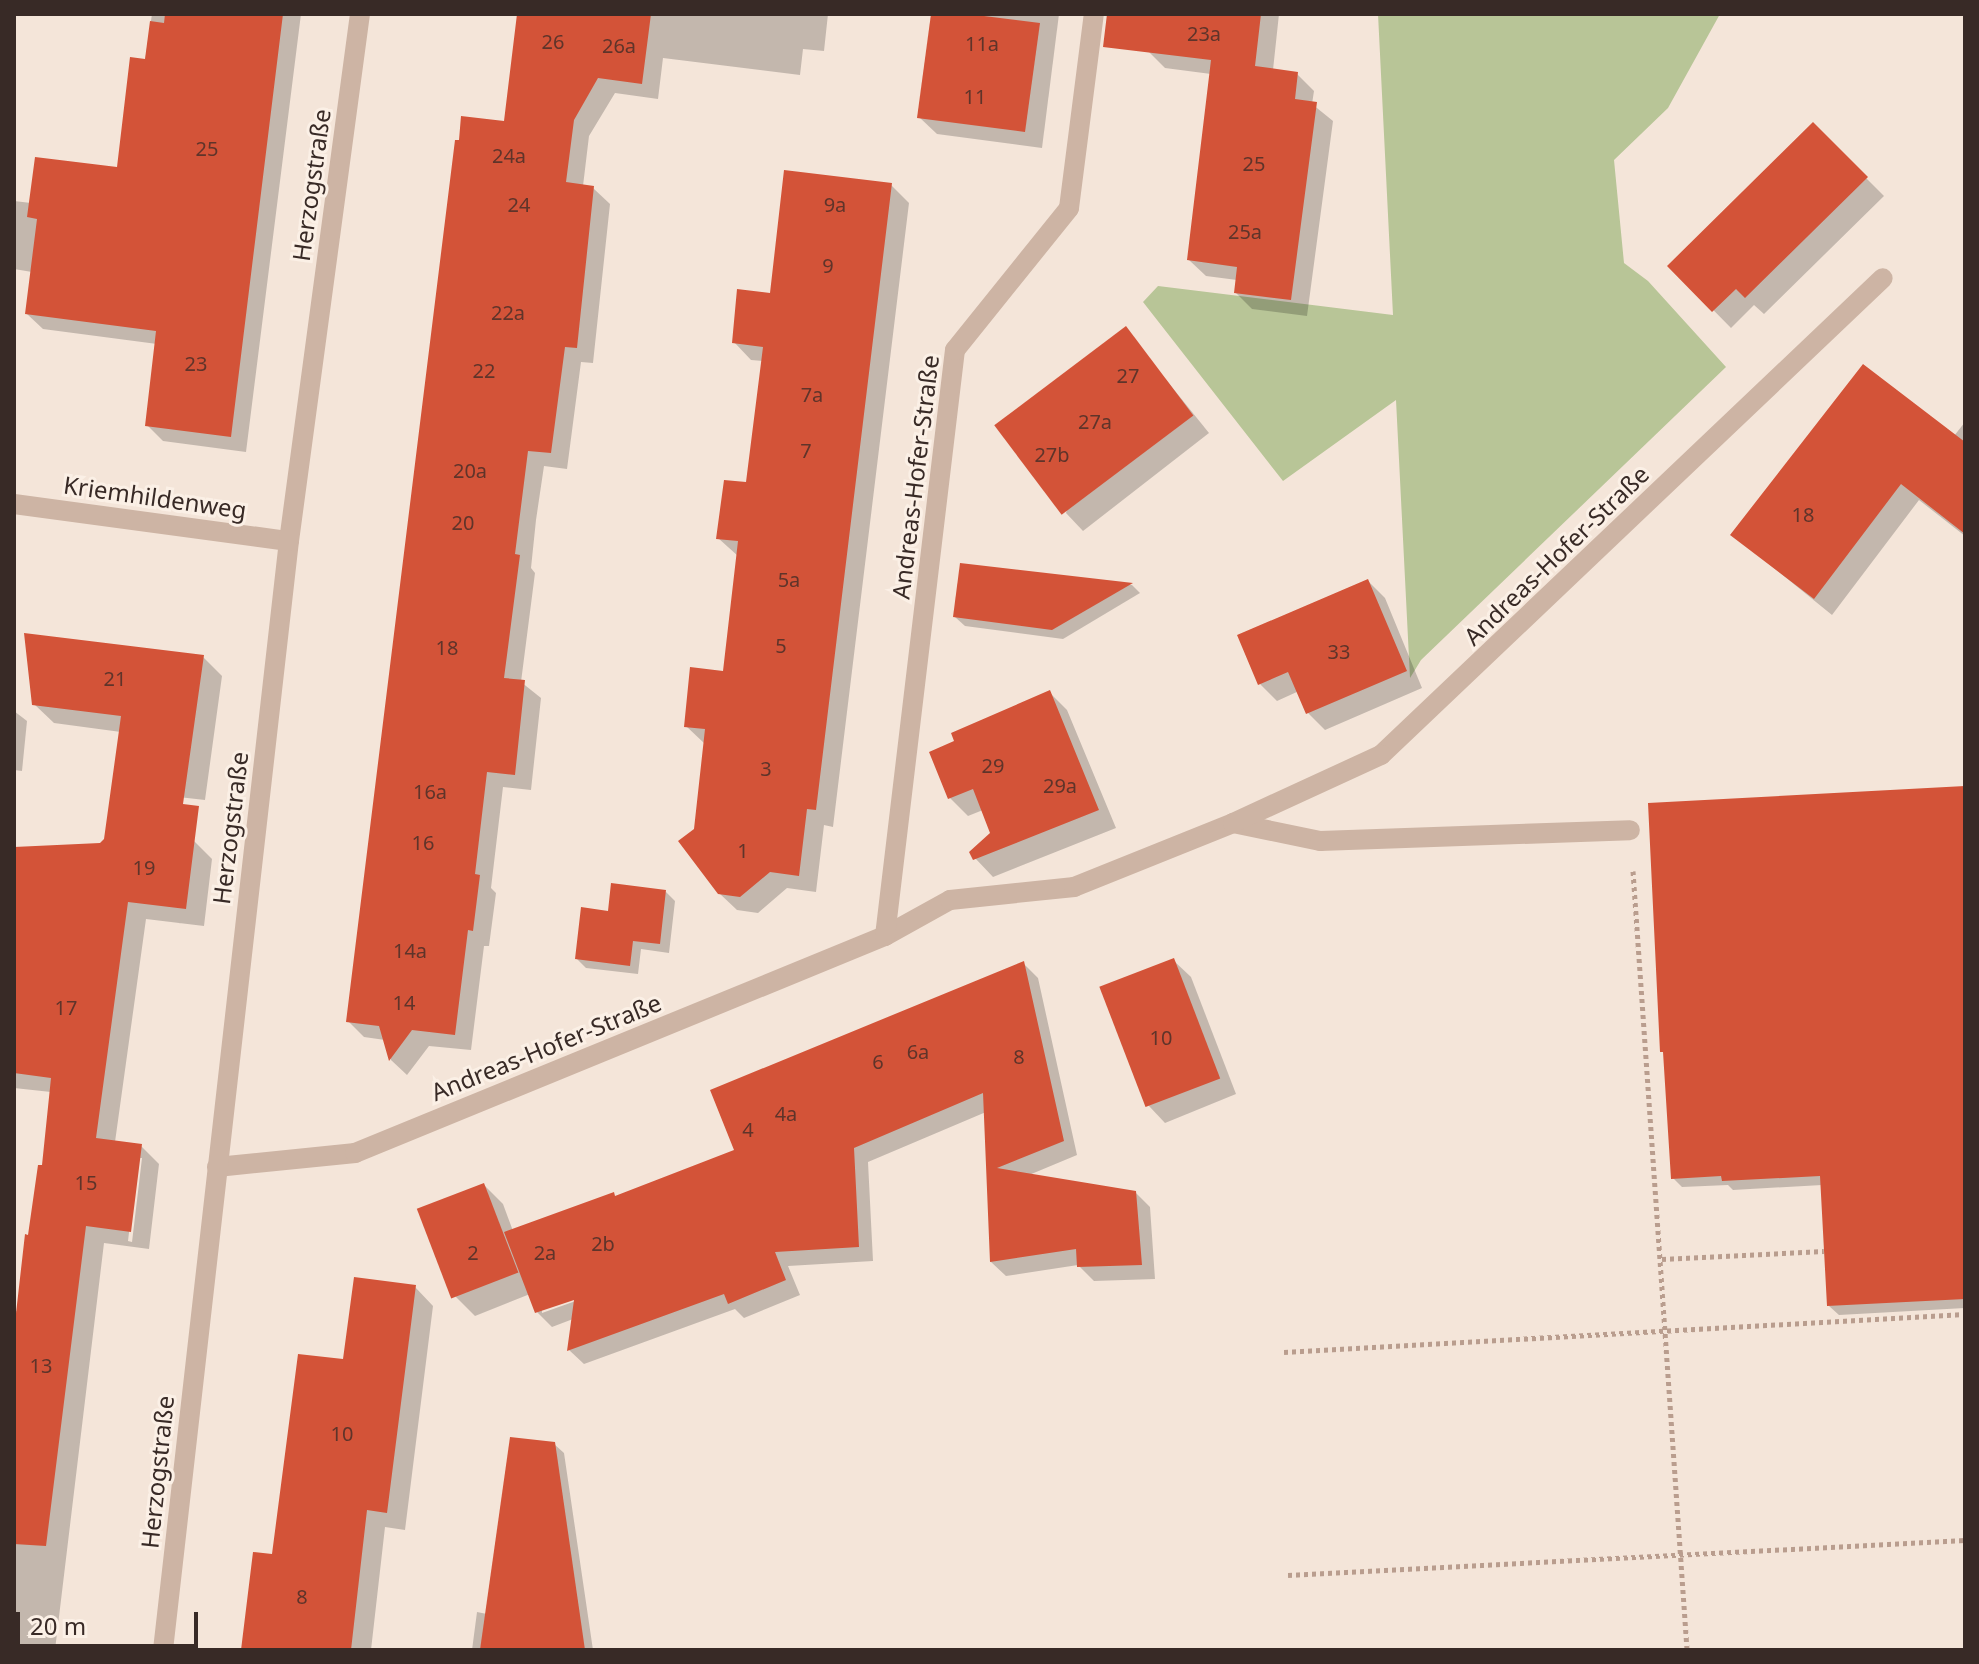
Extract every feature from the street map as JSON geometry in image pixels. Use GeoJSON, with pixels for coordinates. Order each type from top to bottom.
{"type":"FeatureCollection","features":[{"type":"Feature","properties":{"kind":"street","name":"Herzogstraße"},"geometry":{"type":"LineString","coordinates":[[163,1650],[289,541],[360,14]]}},
{"type":"Feature","properties":{"kind":"street","name":"Andreas-Hofer-Straße"},"geometry":{"type":"LineString","coordinates":[[885,936],[955,350],[1069,208],[1094,14]]}},
{"type":"Feature","properties":{"kind":"street","name":"Andreas-Hofer-Straße"},"geometry":{"type":"LineString","coordinates":[[217,1167],[355,1153],[885,936],[950,900],[1074,887],[1233,823],[1381,755],[1507,640],[1883,278]]}},
{"type":"Feature","properties":{"kind":"street","name":"Kriemhildenweg"},"geometry":{"type":"LineString","coordinates":[[14,504],[289,541]]}},
{"type":"Feature","properties":{"kind":"street"},"geometry":{"type":"LineString","coordinates":[[1233,823],[1320,841],[1630,830]]}},
{"type":"Feature","properties":{"kind":"path"},"geometry":{"type":"LineString","coordinates":[[1630,830],[1687,1650]]}},
{"type":"Feature","properties":{"kind":"path"},"geometry":{"type":"LineString","coordinates":[[1662,1259],[1824,1251]]}},
{"type":"Feature","properties":{"kind":"path"},"geometry":{"type":"LineString","coordinates":[[1284,1352],[1965,1314]]}},
{"type":"Feature","properties":{"kind":"path"},"geometry":{"type":"LineString","coordinates":[[1288,1575],[1965,1540]]}},
{"type":"Feature","properties":{"kind":"green space"},"geometry":{"type":"Polygon","coordinates":[[[1378,14],[1720,14],[1668,108],[1614,160],[1624,263],[1648,281],[1726,367],[1421,660],[1410,678],[1396,400],[1283,481],[1143,302],[1158,286],[1393,315],[1378,14]]]}},
{"type":"Feature","properties":{"kind":"building"},"geometry":{"type":"Polygon","coordinates":[[[165,14],[283,14],[231,437],[145,426],[156,331],[25,314],[37,219],[27,217],[35,157],[117,167],[130,57],[145,59],[150,21],[164,23],[165,14]]]}},
{"type":"Feature","properties":{"kind":"building"},"geometry":{"type":"Polygon","coordinates":[[[517,14],[651,14],[642,84],[598,78],[574,120],[566,182],[594,186],[577,348],[565,347],[551,453],[528,451],[515,554],[520,555],[504,678],[525,680],[515,775],[487,772],[475,874],[480,875],[473,931],[468,930],[455,1035],[412,1030],[389,1061],[379,1026],[346,1022],[455,140],[459,140],[461,116],[504,121],[517,14]]]}},
{"type":"Feature","properties":{"kind":"building"},"geometry":{"type":"Polygon","coordinates":[[[931,14],[968,14],[1040,23],[1025,132],[917,118],[931,14]]]}},
{"type":"Feature","properties":{"kind":"building"},"geometry":{"type":"Polygon","coordinates":[[[1107,14],[1261,14],[1255,66],[1298,72],[1295,99],[1317,102],[1291,300],[1234,293],[1237,267],[1187,260],[1211,60],[1103,47],[1107,14]]]}},
{"type":"Feature","properties":{"kind":"building"},"geometry":{"type":"Polygon","coordinates":[[[1813,122],[1868,177],[1745,298],[1736,289],[1712,312],[1667,266],[1813,122]]]}},
{"type":"Feature","properties":{"kind":"building"},"geometry":{"type":"Polygon","coordinates":[[[784,170],[892,183],[816,810],[807,809],[799,876],[770,872],[740,897],[718,894],[678,841],[694,829],[705,729],[684,727],[690,667],[723,671],[738,541],[716,539],[724,480],[746,482],[763,347],[732,343],[737,289],[770,293],[784,170]]]}},
{"type":"Feature","properties":{"kind":"building"},"geometry":{"type":"Polygon","coordinates":[[[1126,326],[1193,415],[1062,515],[994,425],[1126,326]]]}},
{"type":"Feature","properties":{"kind":"building"},"geometry":{"type":"Polygon","coordinates":[[[1863,364],[1965,442],[1965,534],[1901,484],[1814,599],[1730,535],[1863,364]]]}},
{"type":"Feature","properties":{"kind":"building"},"geometry":{"type":"Polygon","coordinates":[[[960,563],[1133,583],[1052,630],[953,617],[960,563]]]}},
{"type":"Feature","properties":{"kind":"building"},"geometry":{"type":"Polygon","coordinates":[[[1368,579],[1407,671],[1306,714],[1288,672],[1258,685],[1237,635],[1368,579]]]}},
{"type":"Feature","properties":{"kind":"building"},"geometry":{"type":"Polygon","coordinates":[[[24,633],[204,655],[183,804],[199,806],[186,909],[128,902],[96,1138],[142,1144],[131,1232],[86,1226],[46,1546],[14,1544],[14,1331],[25,1234],[28,1235],[38,1165],[42,1165],[51,1078],[14,1073],[14,847],[100,843],[104,839],[121,716],[32,705],[24,633]]]}},
{"type":"Feature","properties":{"kind":"building"},"geometry":{"type":"Polygon","coordinates":[[[1050,690],[1099,810],[973,860],[969,852],[990,833],[973,789],[948,799],[929,752],[954,741],[951,733],[1050,690]]]}},
{"type":"Feature","properties":{"kind":"building"},"geometry":{"type":"Polygon","coordinates":[[[1965,786],[1965,1299],[1827,1306],[1820,1176],[1722,1181],[1721,1176],[1671,1179],[1663,1052],[1660,1052],[1648,803],[1965,786]]]}},
{"type":"Feature","properties":{"kind":"building"},"geometry":{"type":"Polygon","coordinates":[[[611,883],[666,890],[660,944],[633,941],[630,966],[575,959],[581,907],[608,911],[611,883]]]}},
{"type":"Feature","properties":{"kind":"building"},"geometry":{"type":"Polygon","coordinates":[[[1174,958],[1220,1078],[1146,1107],[1099,987],[1174,958]]]}},
{"type":"Feature","properties":{"kind":"building"},"geometry":{"type":"Polygon","coordinates":[[[1024,961],[1064,1141],[997,1168],[1136,1191],[1142,1265],[1077,1267],[1076,1249],[990,1262],[983,1093],[854,1148],[859,1247],[775,1252],[786,1280],[728,1304],[724,1294],[567,1351],[574,1300],[535,1313],[504,1232],[614,1192],[615,1196],[734,1150],[710,1090],[1024,961]]]}},
{"type":"Feature","properties":{"kind":"building"},"geometry":{"type":"Polygon","coordinates":[[[484,1183],[518,1273],[451,1298],[417,1209],[484,1183]]]}},
{"type":"Feature","properties":{"kind":"building"},"geometry":{"type":"Polygon","coordinates":[[[354,1277],[416,1285],[387,1513],[367,1510],[351,1650],[241,1650],[253,1552],[272,1554],[298,1354],[343,1359],[354,1277]]]}},
{"type":"Feature","properties":{"kind":"building"},"geometry":{"type":"Polygon","coordinates":[[[510,1437],[555,1442],[585,1650],[480,1650],[510,1437]]]}}]}
